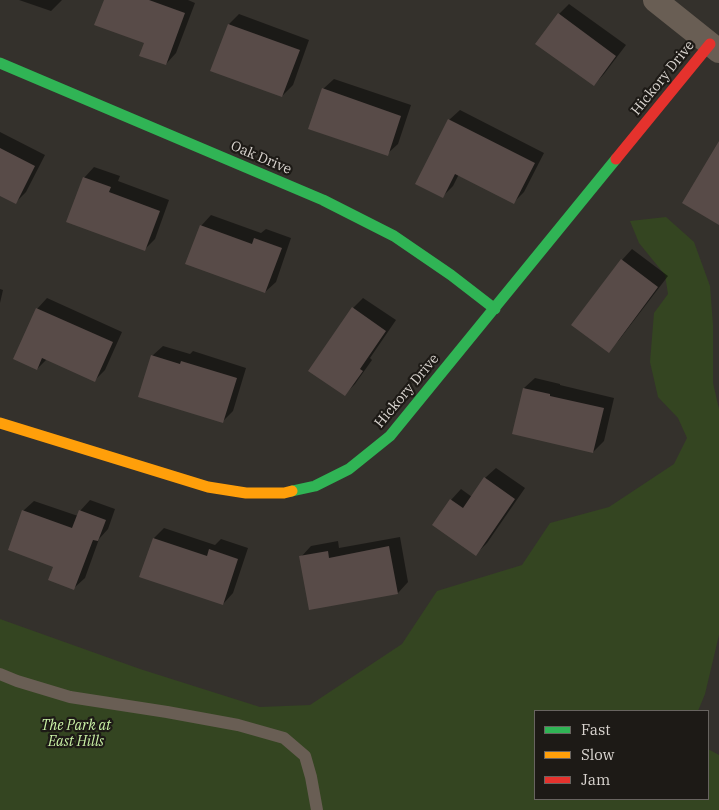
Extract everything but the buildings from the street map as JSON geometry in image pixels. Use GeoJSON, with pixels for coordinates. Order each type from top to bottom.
{"type":"FeatureCollection","features":[{"type":"Feature","properties":{"kind":"street"},"geometry":{"type":"LineString","coordinates":[[656,0],[714,47]]}},
{"type":"Feature","properties":{"kind":"street","name":"Hickory Drive"},"geometry":{"type":"LineString","coordinates":[[0,423],[208,487],[246,493],[284,493],[315,486],[349,469],[390,436],[714,47]]}},
{"type":"Feature","properties":{"kind":"street","name":"Oak Drive"},"geometry":{"type":"LineString","coordinates":[[0,63],[323,200],[394,236],[451,275],[494,309]]}},
{"type":"Feature","properties":{"kind":"lane"},"geometry":{"type":"LineString","coordinates":[[0,674],[17,682],[70,697],[238,725],[284,738],[305,756],[317,810]]}},
{"type":"Feature","properties":{"kind":"green space","name":"The Park at East Hills"},"geometry":{"type":"Polygon","coordinates":[[[666,217],[694,242],[710,286],[713,325],[713,383],[719,409],[719,635],[705,694],[698,710],[534,710],[534,800],[709,800],[709,750],[719,755],[719,810],[0,810],[0,619],[140,669],[260,707],[310,705],[402,644],[437,591],[522,565],[550,523],[609,507],[674,464],[687,438],[678,418],[658,397],[650,362],[654,313],[668,294],[665,275],[639,243],[630,221],[666,217]]]}},
{"type":"Feature","properties":{"kind":"traffic: fast"},"geometry":{"type":"LineString","coordinates":[[0,63],[323,200],[394,236],[451,275],[495,309]]}},
{"type":"Feature","properties":{"kind":"traffic: fast"},"geometry":{"type":"LineString","coordinates":[[292,491],[315,486],[349,469],[390,436],[616,159]]}},
{"type":"Feature","properties":{"kind":"traffic: slow"},"geometry":{"type":"LineString","coordinates":[[0,423],[208,487],[246,493],[284,493],[292,491]]}},
{"type":"Feature","properties":{"kind":"traffic: jam"},"geometry":{"type":"LineString","coordinates":[[616,159],[710,44]]}}]}
